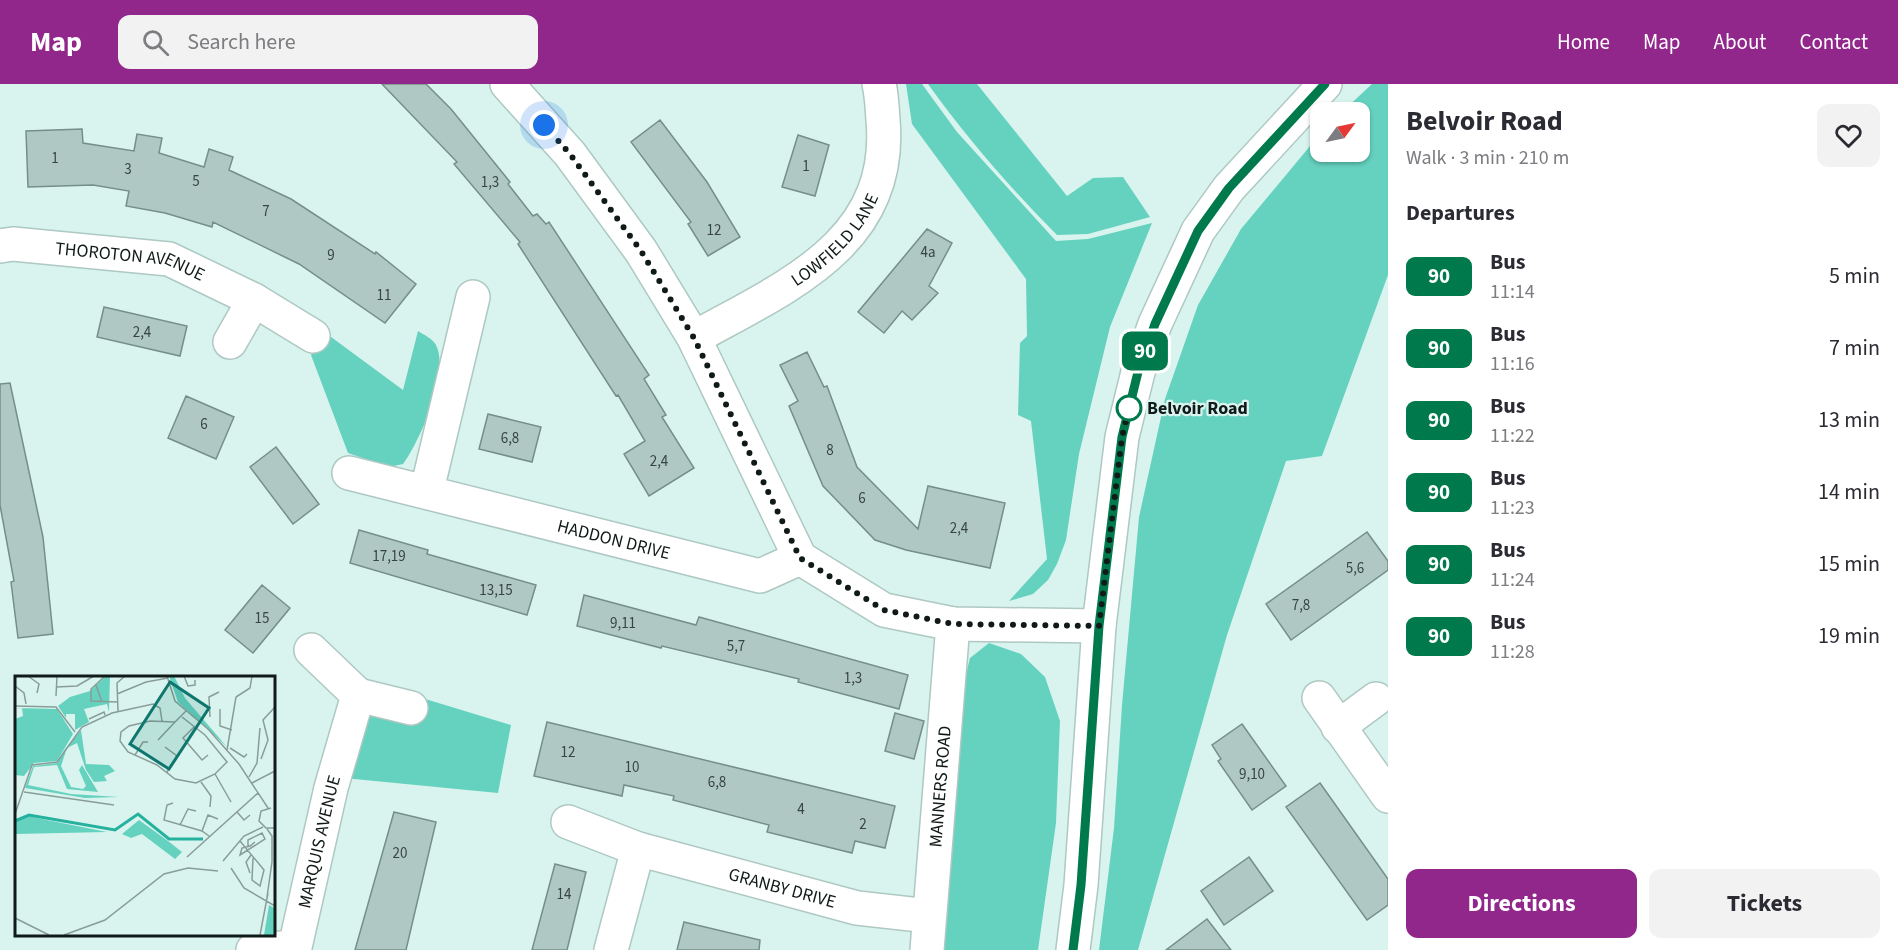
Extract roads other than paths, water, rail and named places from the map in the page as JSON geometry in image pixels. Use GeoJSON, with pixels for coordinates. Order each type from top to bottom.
{"type":"FeatureCollection","features":[{"type":"Feature","properties":{"kind":"street"},"geometry":{"type":"LineString","coordinates":[[507,84],[570,154],[628,233],[694,338],[800,558],[884,610],[953,624],[1099,626]]}},
{"type":"Feature","properties":{"kind":"street","name":"LOWFIELD LANE"},"geometry":{"type":"LineString","coordinates":[[694,338],[795,280],[823,261],[854,229],[876,191],[885,145],[879,84]]}},
{"type":"Feature","properties":{"kind":"street"},"geometry":{"type":"LineString","coordinates":[[1073,950],[1081,885],[1099,626],[1122,437],[1138,372],[1155,324],[1198,231],[1229,188],[1325,84]]}},
{"type":"Feature","properties":{"kind":"street","name":"THOROTON AVENUE"},"geometry":{"type":"LineString","coordinates":[[0,246],[13,244],[169,259],[254,300],[313,336]]}},
{"type":"Feature","properties":{"kind":"street"},"geometry":{"type":"LineString","coordinates":[[427,490],[473,297]]}},
{"type":"Feature","properties":{"kind":"street"},"geometry":{"type":"LineString","coordinates":[[230,342],[254,300]]}},
{"type":"Feature","properties":{"kind":"street","name":"HADDON DRIVE"},"geometry":{"type":"LineString","coordinates":[[349,473],[427,490],[760,576],[800,558]]}},
{"type":"Feature","properties":{"kind":"street","name":"MANNERS ROAD"},"geometry":{"type":"LineString","coordinates":[[927,950],[953,624]]}},
{"type":"Feature","properties":{"kind":"street"},"geometry":{"type":"LineString","coordinates":[[311,650],[358,695],[411,708]]}},
{"type":"Feature","properties":{"kind":"street","name":"MARQUIS AVENUE"},"geometry":{"type":"LineString","coordinates":[[253,950],[295,948],[331,788],[358,695]]}},
{"type":"Feature","properties":{"kind":"street"},"geometry":{"type":"LineString","coordinates":[[1319,698],[1388,796]]}},
{"type":"Feature","properties":{"kind":"street"},"geometry":{"type":"LineString","coordinates":[[1338,727],[1376,699]]}},
{"type":"Feature","properties":{"kind":"street","name":"GRANBY DRIVE"},"geometry":{"type":"LineString","coordinates":[[568,822],[638,849],[856,908],[929,916]]}},
{"type":"Feature","properties":{"kind":"street"},"geometry":{"type":"LineString","coordinates":[[611,950],[638,849]]}},
{"type":"Feature","properties":{"kind":"place","name":"Belvoir Road"},"geometry":{"type":"Point","coordinates":[1129,408]}}]}
